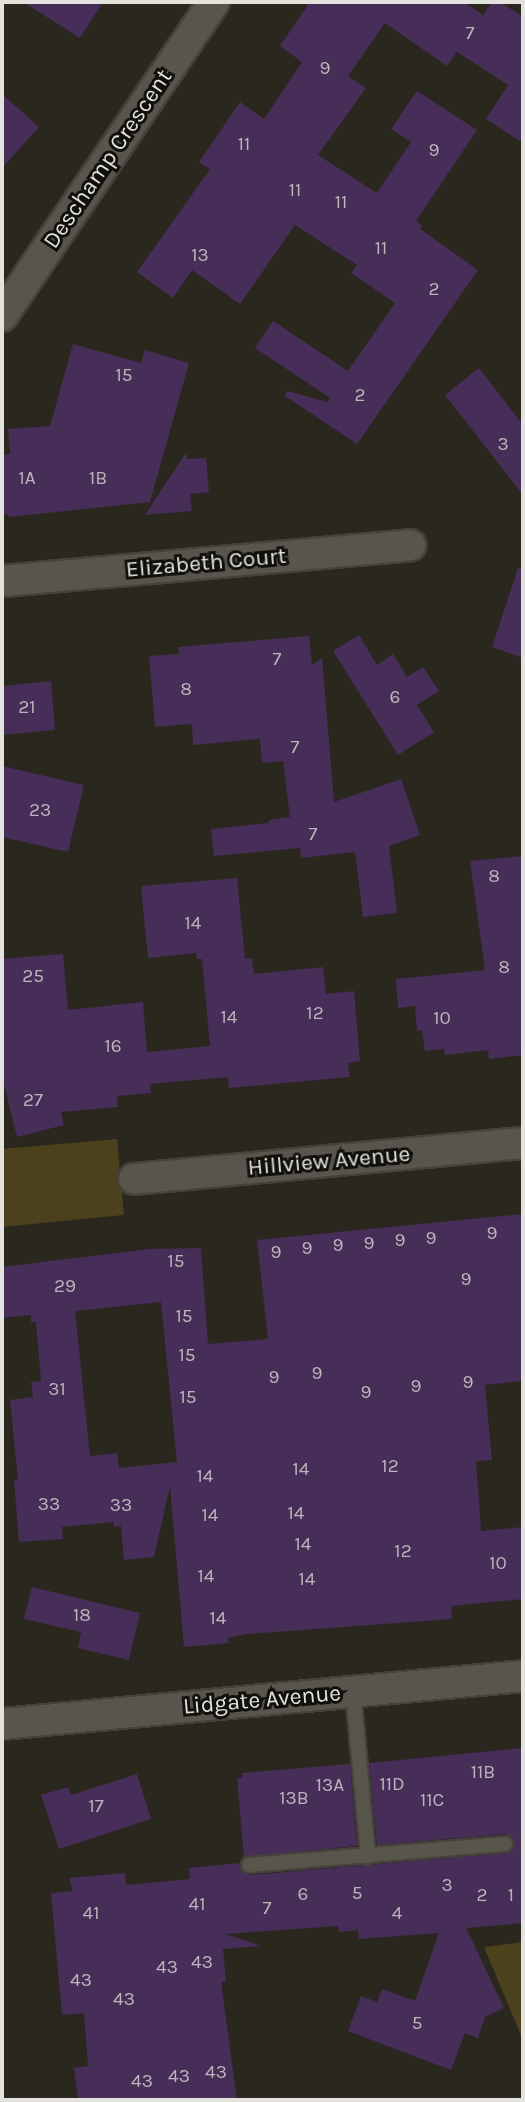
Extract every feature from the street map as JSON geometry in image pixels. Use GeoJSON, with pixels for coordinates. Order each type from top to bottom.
{"type":"FeatureCollection","features":[{"type":"Feature","properties":{"kind":"street","name":"Deschamp Crescent"},"geometry":{"type":"LineString","coordinates":[[2,316],[214,2]]}},
{"type":"Feature","properties":{"kind":"street","name":"Elizabeth Court"},"geometry":{"type":"LineString","coordinates":[[2,582],[410,545]]}},
{"type":"Feature","properties":{"kind":"street","name":"Hillview Avenue"},"geometry":{"type":"LineString","coordinates":[[134,1179],[523,1143]]}},
{"type":"Feature","properties":{"kind":"street","name":"Lidgate Avenue"},"geometry":{"type":"LineString","coordinates":[[2,1724],[523,1676]]}},
{"type":"Feature","properties":{"kind":"lane"},"geometry":{"type":"LineString","coordinates":[[353,1691],[368,1856]]}},
{"type":"Feature","properties":{"kind":"lane"},"geometry":{"type":"LineString","coordinates":[[249,1865],[505,1844]]}},
{"type":"Feature","properties":{"kind":"shaded area"},"geometry":{"type":"Polygon","coordinates":[[[117,1139],[124,1215],[2,1227],[2,1149],[117,1139]]]}},
{"type":"Feature","properties":{"kind":"shaded area"},"geometry":{"type":"Polygon","coordinates":[[[523,1942],[523,2040],[484,1947],[523,1942]]]}},
{"type":"Feature","properties":{"kind":"building"},"geometry":{"type":"Polygon","coordinates":[[[23,2],[103,2],[80,38],[23,2]]]}},
{"type":"Feature","properties":{"kind":"building"},"geometry":{"type":"Polygon","coordinates":[[[310,2],[464,2],[483,15],[492,2],[500,2],[523,17],[523,143],[486,119],[508,85],[457,52],[447,66],[385,23],[348,76],[366,88],[318,155],[377,193],[411,142],[391,129],[417,91],[477,130],[416,221],[422,226],[420,229],[478,270],[357,444],[285,396],[287,391],[327,402],[330,398],[255,348],[273,321],[348,371],[395,303],[351,273],[357,265],[295,225],[240,304],[192,270],[173,298],[137,272],[210,169],[199,162],[240,102],[264,119],[302,62],[280,46],[310,2]]]}},
{"type":"Feature","properties":{"kind":"building"},"geometry":{"type":"Polygon","coordinates":[[[2,94],[39,127],[2,168],[2,94]]]}},
{"type":"Feature","properties":{"kind":"building"},"geometry":{"type":"Polygon","coordinates":[[[73,344],[141,363],[145,350],[189,363],[150,502],[9,517],[8,514],[2,515],[2,455],[10,454],[8,429],[50,426],[73,344]]]}},
{"type":"Feature","properties":{"kind":"building"},"geometry":{"type":"Polygon","coordinates":[[[479,368],[523,425],[523,495],[445,395],[479,368]]]}},
{"type":"Feature","properties":{"kind":"building"},"geometry":{"type":"Polygon","coordinates":[[[186,453],[187,459],[206,458],[209,492],[190,494],[192,511],[145,515],[186,453]]]}},
{"type":"Feature","properties":{"kind":"building"},"geometry":{"type":"Polygon","coordinates":[[[518,568],[523,569],[523,658],[492,647],[518,568]]]}},
{"type":"Feature","properties":{"kind":"building"},"geometry":{"type":"Polygon","coordinates":[[[359,635],[377,665],[393,654],[407,677],[423,667],[439,691],[417,705],[434,732],[398,755],[333,651],[359,635]]]}},
{"type":"Feature","properties":{"kind":"building"},"geometry":{"type":"Polygon","coordinates":[[[309,636],[312,665],[322,658],[334,802],[401,779],[420,835],[389,846],[397,913],[363,917],[355,852],[301,858],[300,848],[214,856],[211,829],[269,823],[269,820],[290,817],[283,761],[262,763],[260,739],[193,745],[192,724],[155,727],[149,656],[179,654],[178,647],[309,636]]]}},
{"type":"Feature","properties":{"kind":"building"},"geometry":{"type":"Polygon","coordinates":[[[51,681],[55,730],[2,735],[2,686],[51,681]]]}},
{"type":"Feature","properties":{"kind":"building"},"geometry":{"type":"Polygon","coordinates":[[[2,766],[84,785],[68,852],[2,837],[2,766]]]}},
{"type":"Feature","properties":{"kind":"building"},"geometry":{"type":"Polygon","coordinates":[[[523,856],[523,1055],[489,1059],[488,1050],[445,1055],[444,1049],[425,1051],[422,1030],[417,1031],[415,1006],[398,1008],[396,979],[485,970],[470,861],[523,856]]]}},
{"type":"Feature","properties":{"kind":"building"},"geometry":{"type":"Polygon","coordinates":[[[237,878],[245,959],[252,958],[254,974],[323,967],[326,994],[354,991],[360,1061],[348,1063],[350,1077],[229,1088],[228,1077],[150,1084],[151,1093],[117,1096],[118,1107],[61,1112],[64,1125],[17,1137],[2,1076],[2,959],[63,954],[68,1010],[143,1002],[147,1052],[210,1046],[202,959],[197,959],[196,953],[148,958],[141,886],[237,878]]]}},
{"type":"Feature","properties":{"kind":"building"},"geometry":{"type":"Polygon","coordinates":[[[523,1214],[523,1381],[485,1385],[492,1460],[476,1461],[481,1531],[523,1527],[523,1599],[451,1606],[452,1619],[247,1634],[228,1638],[229,1643],[184,1647],[170,1486],[154,1557],[124,1560],[121,1526],[114,1527],[114,1522],[62,1527],[63,1539],[19,1542],[14,1480],[18,1480],[10,1400],[33,1397],[31,1382],[41,1381],[36,1322],[31,1322],[31,1315],[2,1318],[2,1267],[149,1249],[201,1248],[208,1344],[268,1339],[257,1240],[523,1214]],[[161,1302],[75,1311],[90,1456],[117,1453],[119,1468],[177,1462],[161,1302]]]}},
{"type":"Feature","properties":{"kind":"building"},"geometry":{"type":"Polygon","coordinates":[[[32,1587],[140,1613],[129,1660],[78,1648],[81,1632],[24,1619],[32,1587]]]}},
{"type":"Feature","properties":{"kind":"building"},"geometry":{"type":"Polygon","coordinates":[[[523,1748],[523,1923],[466,1928],[504,2008],[485,2017],[478,2038],[465,2033],[451,2070],[348,2031],[361,1996],[377,2002],[382,1989],[415,2001],[439,1933],[359,1939],[358,1930],[339,1932],[338,1926],[226,1934],[261,1946],[223,1949],[226,1981],[221,1982],[237,2100],[78,2100],[74,2068],[88,2066],[84,2013],[62,2015],[51,1893],[73,1891],[69,1878],[125,1873],[126,1885],[190,1879],[189,1868],[240,1863],[242,1871],[250,1875],[506,1853],[513,1849],[514,1843],[505,1834],[377,1845],[369,1763],[523,1748]]]}},
{"type":"Feature","properties":{"kind":"building"},"geometry":{"type":"Polygon","coordinates":[[[350,1764],[357,1846],[244,1857],[237,1778],[242,1778],[242,1773],[350,1764]]]}},
{"type":"Feature","properties":{"kind":"building"},"geometry":{"type":"Polygon","coordinates":[[[137,1774],[151,1819],[59,1849],[41,1795],[68,1787],[71,1795],[137,1774]]]}}]}
